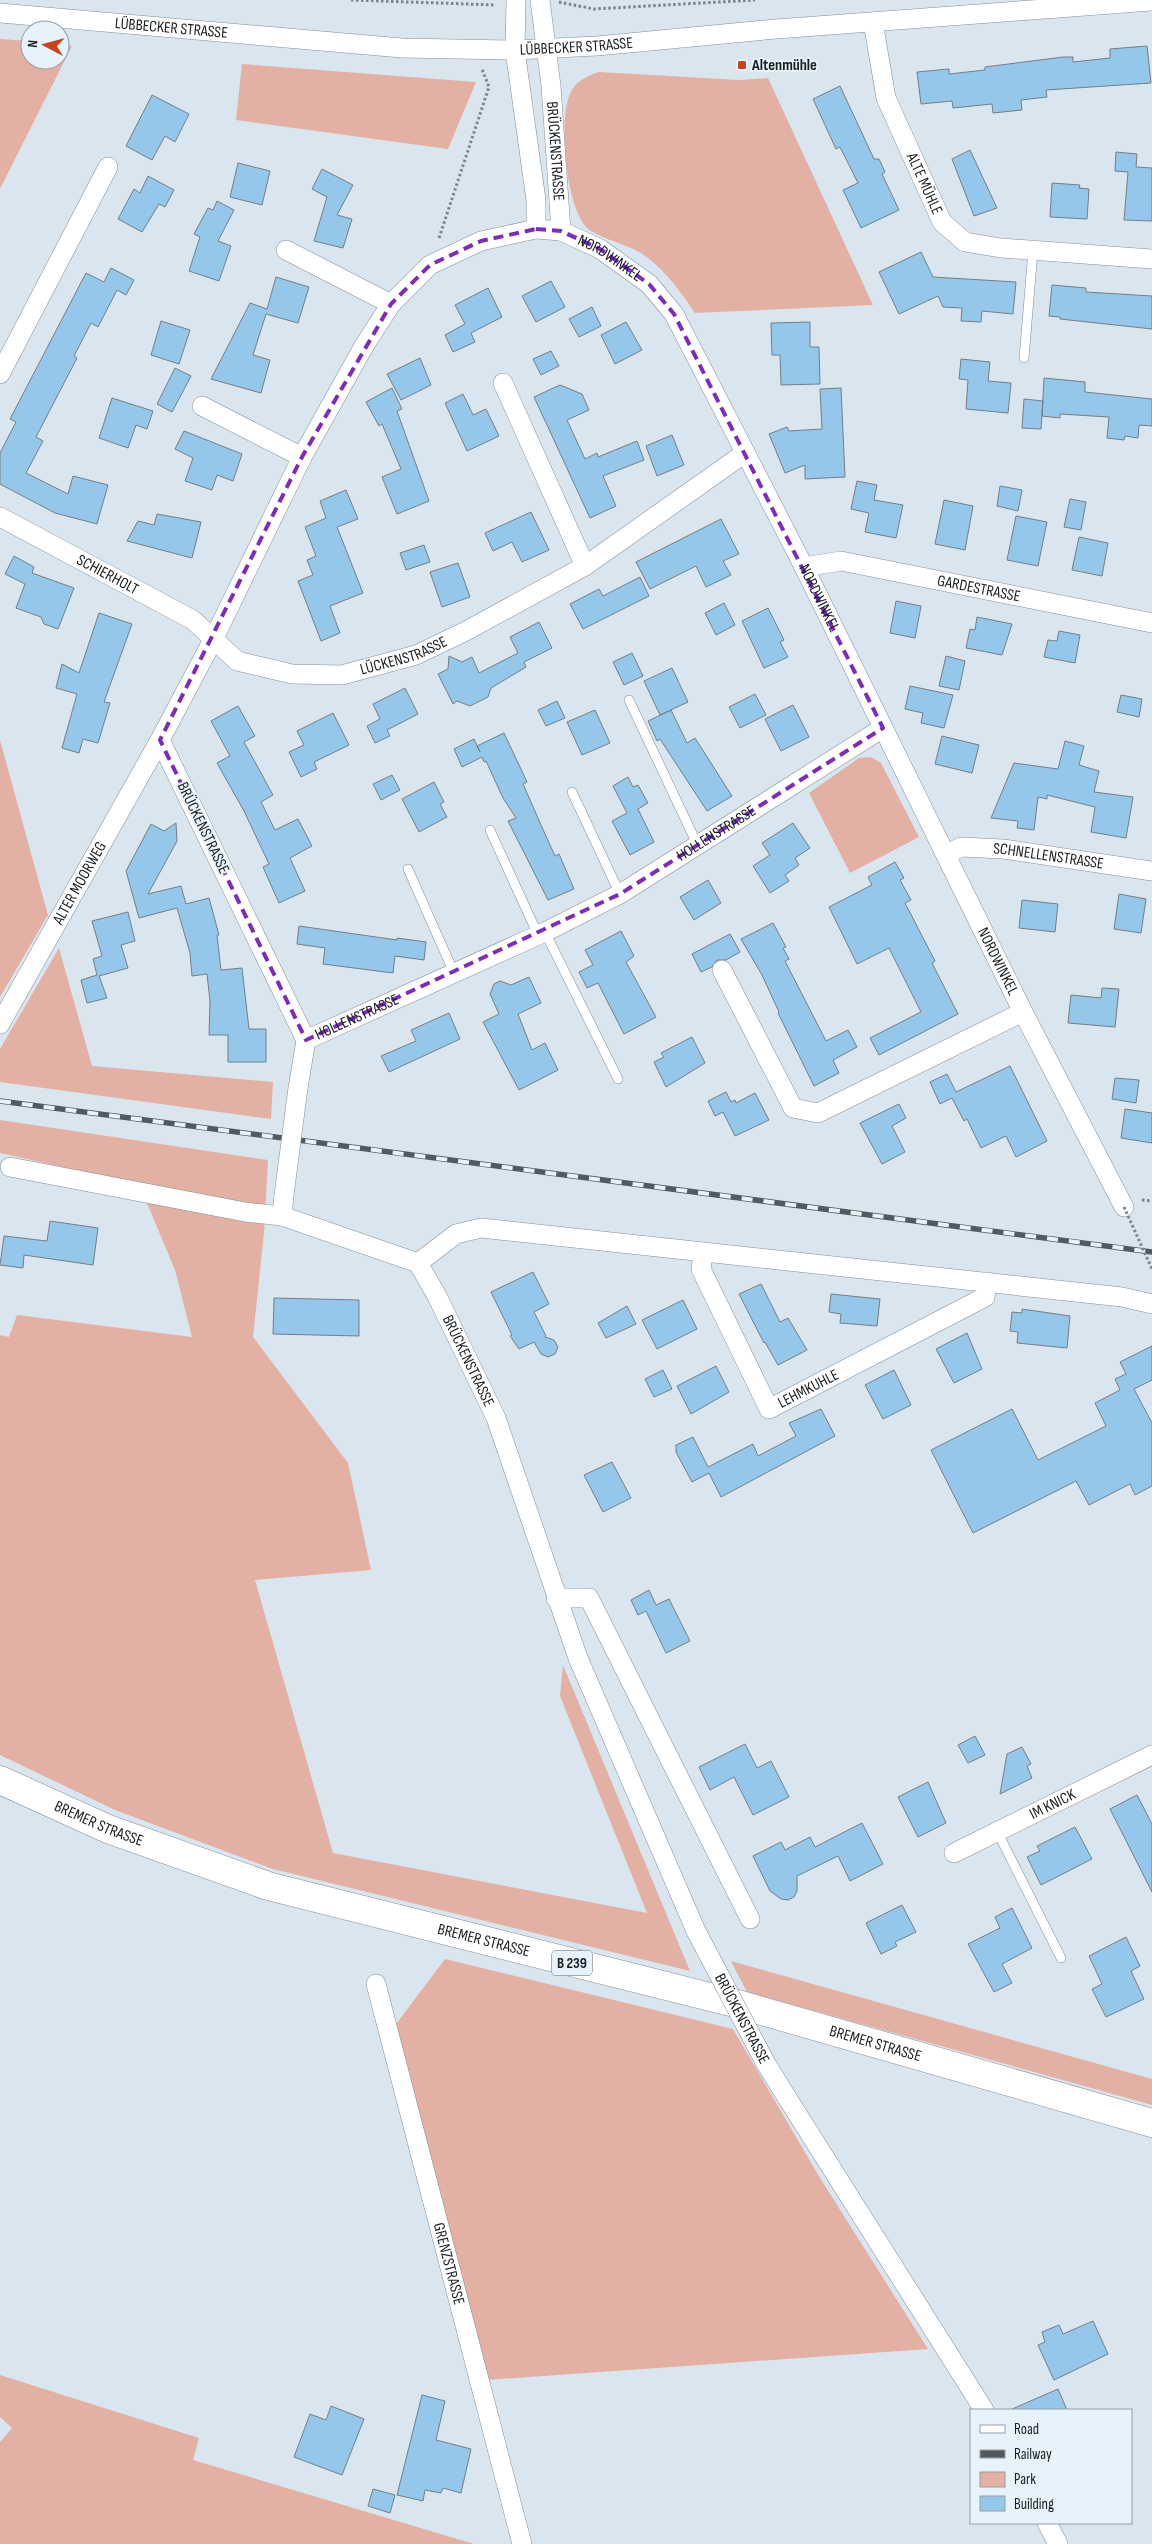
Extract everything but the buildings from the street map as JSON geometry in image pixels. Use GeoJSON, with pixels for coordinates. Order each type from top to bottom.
{"type":"FeatureCollection","features":[{"type":"Feature","properties":{"kind":"main road","name":"BREMER STRASSE"},"geometry":{"type":"LineString","coordinates":[[0,1780],[108,1829],[268,1886],[734,2003],[1152,2123]]}},
{"type":"Feature","properties":{"kind":"street","name":"BRÜCKENSTRASSE"},"geometry":{"type":"LineString","coordinates":[[516,0],[515,50],[536,200],[536,229]]}},
{"type":"Feature","properties":{"kind":"street","name":"BRÜCKENSTRASSE"},"geometry":{"type":"LineString","coordinates":[[540,0],[547,49],[561,231]]}},
{"type":"Feature","properties":{"kind":"street","name":"LÜBBECKER STRASSE"},"geometry":{"type":"LineString","coordinates":[[0,13],[402,48],[515,50],[547,49],[1152,0]]}},
{"type":"Feature","properties":{"kind":"street","name":"ALTE MÜHLE"},"geometry":{"type":"LineString","coordinates":[[873,22],[886,98],[942,222],[965,242],[1033,251],[1152,259]]}},
{"type":"Feature","properties":{"kind":"street"},"geometry":{"type":"LineString","coordinates":[[0,374],[108,167]]}},
{"type":"Feature","properties":{"kind":"street"},"geometry":{"type":"LineString","coordinates":[[160,740],[214,638],[302,458],[364,346],[391,304],[430,265],[481,241],[536,229],[561,231]]}},
{"type":"Feature","properties":{"kind":"street","name":"NORDWINKEL"},"geometry":{"type":"LineString","coordinates":[[561,231],[600,249],[649,284],[674,314],[804,567],[1023,1012],[1124,1207]]}},
{"type":"Feature","properties":{"kind":"street"},"geometry":{"type":"LineString","coordinates":[[286,250],[391,304]]}},
{"type":"Feature","properties":{"kind":"street"},"geometry":{"type":"LineString","coordinates":[[503,383],[585,566]]}},
{"type":"Feature","properties":{"kind":"street"},"geometry":{"type":"LineString","coordinates":[[202,406],[302,458]]}},
{"type":"Feature","properties":{"kind":"street","name":"LÜCKENSTRASSE"},"geometry":{"type":"LineString","coordinates":[[214,638],[237,661],[292,674],[342,675],[416,655],[466,631],[585,566],[745,453]]}},
{"type":"Feature","properties":{"kind":"street","name":"SCHIERHOLT"},"geometry":{"type":"LineString","coordinates":[[0,517],[194,620],[214,638]]}},
{"type":"Feature","properties":{"kind":"street","name":"GARDESTRASSE"},"geometry":{"type":"LineString","coordinates":[[804,567],[841,560],[1152,622]]}},
{"type":"Feature","properties":{"kind":"street","name":"HOLLENSTRASSE"},"geometry":{"type":"LineString","coordinates":[[306,1040],[541,934],[620,894],[883,728]]}},
{"type":"Feature","properties":{"kind":"street","name":"BRÜCKENSTRASSE"},"geometry":{"type":"LineString","coordinates":[[160,740],[306,1040]]}},
{"type":"Feature","properties":{"kind":"street","name":"ALTER MOORWEG"},"geometry":{"type":"LineString","coordinates":[[0,1024],[160,740]]}},
{"type":"Feature","properties":{"kind":"street","name":"SCHNELLENSTRASSE"},"geometry":{"type":"LineString","coordinates":[[946,855],[961,847],[1003,849],[1152,871]]}},
{"type":"Feature","properties":{"kind":"street","name":"NORDWINKEL"},"geometry":{"type":"LineString","coordinates":[[722,970],[793,1108],[818,1113],[1023,1012]]}},
{"type":"Feature","properties":{"kind":"street"},"geometry":{"type":"LineString","coordinates":[[282,1216],[306,1040]]}},
{"type":"Feature","properties":{"kind":"street"},"geometry":{"type":"LineString","coordinates":[[10,1167],[245,1212],[282,1216],[418,1263],[456,1234],[480,1228],[703,1254],[1122,1297],[1152,1304]]}},
{"type":"Feature","properties":{"kind":"street","name":"LEHMKUHLE"},"geometry":{"type":"LineString","coordinates":[[703,1254],[701,1269],[769,1409],[985,1297],[987,1282]]}},
{"type":"Feature","properties":{"kind":"street","name":"BRÜCKENSTRASSE"},"geometry":{"type":"LineString","coordinates":[[418,1263],[437,1296],[496,1418],[578,1658],[696,1931],[760,2054],[983,2409]]}},
{"type":"Feature","properties":{"kind":"street"},"geometry":{"type":"LineString","coordinates":[[556,1598],[590,1598],[750,1919]]}},
{"type":"Feature","properties":{"kind":"street","name":"IM KNICK"},"geometry":{"type":"LineString","coordinates":[[954,1853],[1152,1755]]}},
{"type":"Feature","properties":{"kind":"street","name":"GRENZSTRASSE"},"geometry":{"type":"LineString","coordinates":[[376,1984],[522,2544]]}},
{"type":"Feature","properties":{"kind":"street"},"geometry":{"type":"LineString","coordinates":[[1048,2524],[1058,2544]]}},
{"type":"Feature","properties":{"kind":"lane"},"geometry":{"type":"LineString","coordinates":[[1024,358],[1033,251]]}},
{"type":"Feature","properties":{"kind":"lane"},"geometry":{"type":"LineString","coordinates":[[629,700],[698,846]]}},
{"type":"Feature","properties":{"kind":"lane"},"geometry":{"type":"LineString","coordinates":[[572,792],[620,894]]}},
{"type":"Feature","properties":{"kind":"lane"},"geometry":{"type":"LineString","coordinates":[[490,830],[541,934],[618,1079]]}},
{"type":"Feature","properties":{"kind":"lane"},"geometry":{"type":"LineString","coordinates":[[408,869],[454,973]]}},
{"type":"Feature","properties":{"kind":"lane"},"geometry":{"type":"LineString","coordinates":[[997,1831],[1061,1958]]}},
{"type":"Feature","properties":{"kind":"path"},"geometry":{"type":"LineString","coordinates":[[430,265],[489,87],[474,50]]}},
{"type":"Feature","properties":{"kind":"path"},"geometry":{"type":"LineString","coordinates":[[1124,1207],[1152,1269]]}},
{"type":"Feature","properties":{"kind":"highlighted area"},"geometry":{"type":"Polygon","coordinates":[[[536,229],[561,231],[600,249],[649,284],[674,314],[883,728],[620,894],[306,1040],[160,740],[302,457],[391,304],[430,265],[481,241],[536,229]]]}},
{"type":"Feature","properties":{"kind":"green space"},"geometry":{"type":"Polygon","coordinates":[[[0,39],[20,40],[20,70],[60,70],[0,189],[0,39]]]}},
{"type":"Feature","properties":{"kind":"green space"},"geometry":{"type":"Polygon","coordinates":[[[242,64],[476,82],[448,149],[236,120],[242,64]]]}},
{"type":"Feature","properties":{"kind":"green space"},"geometry":{"type":"Polygon","coordinates":[[[599,72],[739,80],[768,78],[873,305],[695,313],[676,287],[653,262],[635,250],[595,234],[586,227],[579,216],[569,182],[565,142],[566,107],[572,89],[582,80],[599,72]]]}},
{"type":"Feature","properties":{"kind":"green space"},"geometry":{"type":"Polygon","coordinates":[[[0,740],[48,915],[0,997],[0,740]]]}},
{"type":"Feature","properties":{"kind":"green space"},"geometry":{"type":"Polygon","coordinates":[[[871,757],[881,763],[919,837],[850,873],[809,793],[859,758],[871,757]]]}},
{"type":"Feature","properties":{"kind":"green space"},"geometry":{"type":"Polygon","coordinates":[[[59,948],[92,1066],[273,1082],[271,1119],[0,1082],[0,1049],[59,948]]]}},
{"type":"Feature","properties":{"kind":"green space"},"geometry":{"type":"Polygon","coordinates":[[[0,1120],[268,1160],[264,1233],[253,1337],[348,1463],[371,1570],[255,1580],[333,1853],[647,1913],[560,1696],[563,1665],[690,1971],[273,1869],[115,1810],[0,1755],[0,1335],[9,1337],[17,1315],[192,1337],[175,1270],[139,1184],[0,1153],[0,1120]]]}},
{"type":"Feature","properties":{"kind":"green space"},"geometry":{"type":"Polygon","coordinates":[[[445,1959],[733,2029],[820,2178],[928,2349],[486,2380],[396,2024],[445,1959]]]}},
{"type":"Feature","properties":{"kind":"green space"},"geometry":{"type":"Polygon","coordinates":[[[731,1961],[1152,2079],[1152,2105],[747,1992],[731,1961]]]}},
{"type":"Feature","properties":{"kind":"green space"},"geometry":{"type":"Polygon","coordinates":[[[0,2375],[199,2438],[193,2460],[474,2544],[0,2544],[0,2442],[12,2428],[0,2417],[0,2375]]]}},
{"type":"Feature","properties":{"kind":"railway"},"geometry":{"type":"LineString","coordinates":[[0,1101],[1152,1252]]}},
{"type":"Feature","properties":{"kind":"place","name":"Altenmühle"},"geometry":{"type":"Point","coordinates":[742,65]}}]}
